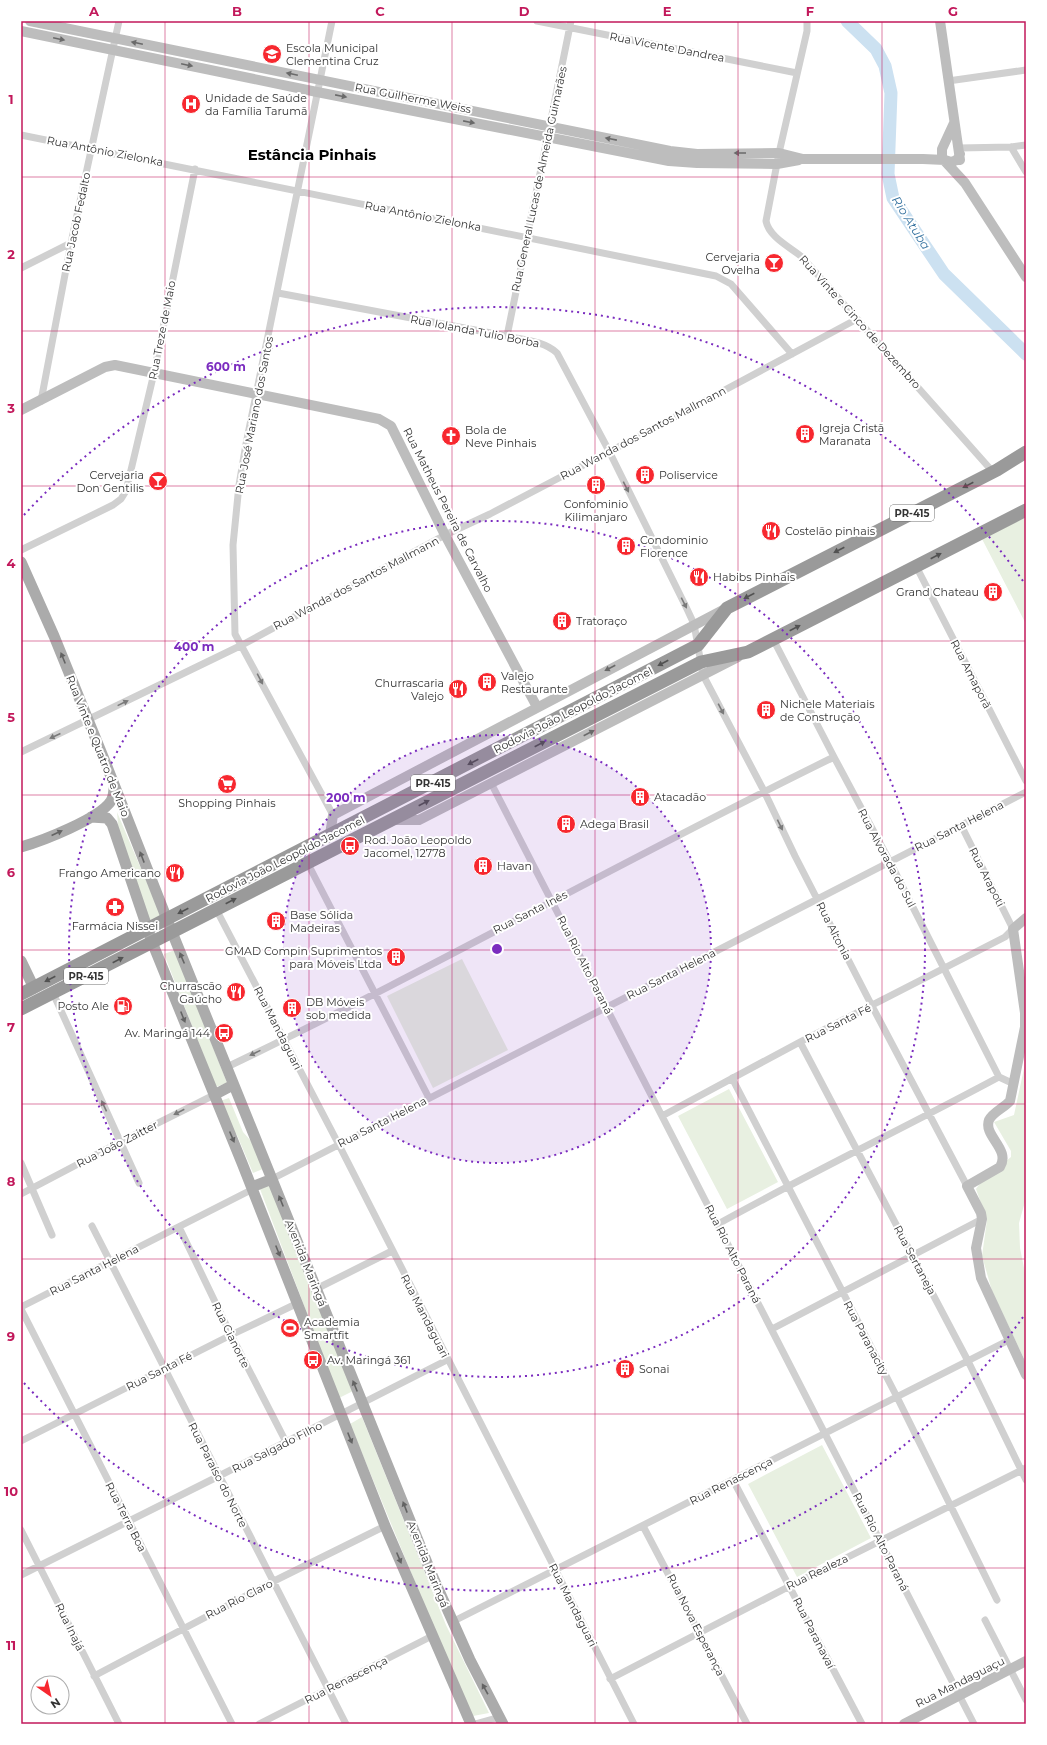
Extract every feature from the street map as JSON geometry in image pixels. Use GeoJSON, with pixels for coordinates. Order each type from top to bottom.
{"type":"FeatureCollection","features":[{"type":"Feature","properties":{"kind":"highway","name":"Rodovia João Leopoldo Jacomel"},"geometry":{"type":"LineString","coordinates":[[21,994],[698,645],[727,608],[993,472],[1026,452]]}},
{"type":"Feature","properties":{"kind":"highway","name":"Rodovia João Leopoldo Jacomel"},"geometry":{"type":"LineString","coordinates":[[21,1009],[389,820],[702,668],[748,652],[1021,513]]}},
{"type":"Feature","properties":{"kind":"main road","name":"Rua Vinte e Quatro de Maio"},"geometry":{"type":"LineString","coordinates":[[21,562],[54,636],[172,932]]}},
{"type":"Feature","properties":{"kind":"main road"},"geometry":{"type":"LineString","coordinates":[[21,847],[47,838],[91,817],[107,806],[112,800],[114,785]]}},
{"type":"Feature","properties":{"kind":"main road","name":"Rua Vinte e Quatro de Maio"},"geometry":{"type":"LineString","coordinates":[[91,817],[107,818],[112,824],[147,929]]}},
{"type":"Feature","properties":{"kind":"main road","name":"Avenida Maringá"},"geometry":{"type":"LineString","coordinates":[[147,929],[298,1303],[340,1415],[385,1526],[471,1724]]}},
{"type":"Feature","properties":{"kind":"main road","name":"Avenida Maringá"},"geometry":{"type":"LineString","coordinates":[[172,932],[361,1403],[452,1622],[501,1721]]}},
{"type":"Feature","properties":{"kind":"main road"},"geometry":{"type":"LineString","coordinates":[[21,961],[34,988]]}},
{"type":"Feature","properties":{"kind":"main road"},"geometry":{"type":"LineString","coordinates":[[214,1095],[233,1085]]}},
{"type":"Feature","properties":{"kind":"main road"},"geometry":{"type":"LineString","coordinates":[[252,1188],[272,1179]]}},
{"type":"Feature","properties":{"kind":"street","name":"Rua Guilherme Weiss"},"geometry":{"type":"LineString","coordinates":[[30,21],[319,80],[683,163],[777,164],[803,159],[944,160]]}},
{"type":"Feature","properties":{"kind":"street","name":"Rua Jacob Fedalto"},"geometry":{"type":"LineString","coordinates":[[40,400],[71,243],[119,21]]}},
{"type":"Feature","properties":{"kind":"street","name":"Rua José Mariano dos Santos"},"geometry":{"type":"LineString","coordinates":[[332,21],[319,80],[278,293],[256,393],[239,485],[233,545],[235,634],[332,815]]}},
{"type":"Feature","properties":{"kind":"street","name":"Rua Vicente Dandrea"},"geometry":{"type":"LineString","coordinates":[[537,21],[571,24],[797,73]]}},
{"type":"Feature","properties":{"kind":"street","name":"Rua Vinte e Cinco de Dezembro"},"geometry":{"type":"LineString","coordinates":[[807,21],[807,31],[779,153],[766,221],[767,227],[802,257],[993,472]]}},
{"type":"Feature","properties":{"kind":"street"},"geometry":{"type":"LineString","coordinates":[[940,21],[954,123],[965,183]]}},
{"type":"Feature","properties":{"kind":"street","name":"Rua General Lucas de Almeida Guimarães"},"geometry":{"type":"LineString","coordinates":[[507,336],[571,24]]}},
{"type":"Feature","properties":{"kind":"street","name":"Rua Guilherme Weiss"},"geometry":{"type":"LineString","coordinates":[[21,31],[317,92],[549,132],[684,153],[779,153],[803,159]]}},
{"type":"Feature","properties":{"kind":"street"},"geometry":{"type":"LineString","coordinates":[[948,81],[1026,70]]}},
{"type":"Feature","properties":{"kind":"street"},"geometry":{"type":"LineString","coordinates":[[954,123],[941,152],[944,160],[965,183],[1026,277]]}},
{"type":"Feature","properties":{"kind":"street","name":"Rua Antônio Zielonka"},"geometry":{"type":"LineString","coordinates":[[21,135],[716,276],[731,284],[792,354]]}},
{"type":"Feature","properties":{"kind":"street"},"geometry":{"type":"LineString","coordinates":[[918,159],[952,143],[960,151],[1026,145]]}},
{"type":"Feature","properties":{"kind":"street"},"geometry":{"type":"LineString","coordinates":[[1011,147],[1026,172]]}},
{"type":"Feature","properties":{"kind":"street"},"geometry":{"type":"LineString","coordinates":[[944,160],[954,162],[960,151]]}},
{"type":"Feature","properties":{"kind":"street","name":"Rua Treze de Maio"},"geometry":{"type":"LineString","coordinates":[[21,550],[113,505],[121,499],[126,491],[154,373],[194,169]]}},
{"type":"Feature","properties":{"kind":"street"},"geometry":{"type":"LineString","coordinates":[[21,268],[71,243]]}},
{"type":"Feature","properties":{"kind":"street","name":"Rua Iolanda Tulio Borba"},"geometry":{"type":"LineString","coordinates":[[278,293],[507,336],[542,344],[551,348],[557,353],[609,451],[694,624],[702,668]]}},
{"type":"Feature","properties":{"kind":"street","name":"Rua Wanda dos Santos Mallmann"},"geometry":{"type":"LineString","coordinates":[[21,752],[88,721],[242,645],[445,535],[490,514],[857,318]]}},
{"type":"Feature","properties":{"kind":"street","name":"Rua Matheus Pereira de Carvalho"},"geometry":{"type":"LineString","coordinates":[[40,400],[105,368],[115,365],[379,419],[391,426],[445,535],[537,707]]}},
{"type":"Feature","properties":{"kind":"street"},"geometry":{"type":"LineString","coordinates":[[21,410],[40,400]]}},
{"type":"Feature","properties":{"kind":"street","name":"Rua Amaporã"},"geometry":{"type":"LineString","coordinates":[[916,566],[1026,781]]}},
{"type":"Feature","properties":{"kind":"street","name":"Rodovia João Leopoldo Jacomel"},"geometry":{"type":"LineString","coordinates":[[332,815],[727,608]]}},
{"type":"Feature","properties":{"kind":"street","name":"Rua Alvorada do Sul"},"geometry":{"type":"LineString","coordinates":[[773,639],[890,862],[999,1077]]}},
{"type":"Feature","properties":{"kind":"street","name":"Rodovia João Leopoldo Jacomel"},"geometry":{"type":"LineString","coordinates":[[389,820],[419,820],[491,784],[702,668]]}},
{"type":"Feature","properties":{"kind":"street","name":"Rua Altonia"},"geometry":{"type":"LineString","coordinates":[[702,668],[795,856],[966,1186]]}},
{"type":"Feature","properties":{"kind":"street","name":"Rua Santa Inês"},"geometry":{"type":"LineString","coordinates":[[226,1067],[374,994],[764,791],[834,757]]}},
{"type":"Feature","properties":{"kind":"street","name":"Rua Rio Alto Paraná"},"geometry":{"type":"LineString","coordinates":[[491,784],[974,1724]]}},
{"type":"Feature","properties":{"kind":"street","name":"Rua Santa Helena"},"geometry":{"type":"LineString","coordinates":[[272,1179],[1026,792]]}},
{"type":"Feature","properties":{"kind":"street"},"geometry":{"type":"LineString","coordinates":[[330,835],[332,815]]}},
{"type":"Feature","properties":{"kind":"street","name":"Rua Arapoti"},"geometry":{"type":"LineString","coordinates":[[961,825],[1013,929]]}},
{"type":"Feature","properties":{"kind":"street"},"geometry":{"type":"LineString","coordinates":[[307,862],[429,1098]]}},
{"type":"Feature","properties":{"kind":"street","name":"Rua Mandaguari"},"geometry":{"type":"LineString","coordinates":[[216,909],[339,1144],[447,1360],[634,1724]]}},
{"type":"Feature","properties":{"kind":"street"},"geometry":{"type":"LineString","coordinates":[[1026,918],[1013,929],[1025,1013],[1025,1027],[1010,1101],[1006,1106],[992,1116],[988,1122],[989,1129],[1003,1156],[1003,1162],[1000,1166],[966,1186],[981,1213],[982,1218],[976,1248],[980,1278],[1026,1375]]}},
{"type":"Feature","properties":{"kind":"street","name":"Rua Santa Fé"},"geometry":{"type":"LineString","coordinates":[[662,1116],[800,1042],[998,942],[1013,929]]}},
{"type":"Feature","properties":{"kind":"street"},"geometry":{"type":"LineString","coordinates":[[53,993],[139,1183]]}},
{"type":"Feature","properties":{"kind":"street","name":"Rua Sertaneja"},"geometry":{"type":"LineString","coordinates":[[800,1042],[1024,1470],[1026,1480]]}},
{"type":"Feature","properties":{"kind":"street"},"geometry":{"type":"LineString","coordinates":[[718,1224],[857,1149],[999,1077],[1014,1084]]}},
{"type":"Feature","properties":{"kind":"street","name":"Rua Paranacity"},"geometry":{"type":"LineString","coordinates":[[732,1078],[897,1398],[997,1600]]}},
{"type":"Feature","properties":{"kind":"street","name":"Rua João Zaitter"},"geometry":{"type":"LineString","coordinates":[[21,1194],[214,1095]]}},
{"type":"Feature","properties":{"kind":"street"},"geometry":{"type":"LineString","coordinates":[[21,1163],[52,1234]]}},
{"type":"Feature","properties":{"kind":"street","name":"Rua Santa Helena"},"geometry":{"type":"LineString","coordinates":[[21,1308],[252,1188]]}},
{"type":"Feature","properties":{"kind":"street"},"geometry":{"type":"LineString","coordinates":[[772,1329],[982,1218]]}},
{"type":"Feature","properties":{"kind":"street","name":"Rua Paraíso do Norte"},"geometry":{"type":"LineString","coordinates":[[92,1226],[272,1582],[346,1724]]}},
{"type":"Feature","properties":{"kind":"street","name":"Rua Cianorte"},"geometry":{"type":"LineString","coordinates":[[179,1227],[231,1335],[286,1442]]}},
{"type":"Feature","properties":{"kind":"street"},"geometry":{"type":"LineString","coordinates":[[316,1289],[392,1250]]}},
{"type":"Feature","properties":{"kind":"street","name":"Rua Santa Fé"},"geometry":{"type":"LineString","coordinates":[[21,1441],[231,1335],[298,1303]]}},
{"type":"Feature","properties":{"kind":"street","name":"Rua Terra Boa"},"geometry":{"type":"LineString","coordinates":[[21,1308],[232,1724]]}},
{"type":"Feature","properties":{"kind":"street","name":"Rua Renascença"},"geometry":{"type":"LineString","coordinates":[[452,1622],[1009,1340]]}},
{"type":"Feature","properties":{"kind":"street","name":"Rua Salgado Filho"},"geometry":{"type":"LineString","coordinates":[[21,1575],[447,1360]]}},
{"type":"Feature","properties":{"kind":"street","name":"Rua Realeza"},"geometry":{"type":"LineString","coordinates":[[610,1679],[790,1586],[1024,1470]]}},
{"type":"Feature","properties":{"kind":"street","name":"Rua Paranavaí"},"geometry":{"type":"LineString","coordinates":[[733,1480],[862,1724]]}},
{"type":"Feature","properties":{"kind":"street","name":"Rua Rio Claro"},"geometry":{"type":"LineString","coordinates":[[94,1676],[272,1582],[385,1526]]}},
{"type":"Feature","properties":{"kind":"street","name":"Rua Nova Esperança"},"geometry":{"type":"LineString","coordinates":[[643,1526],[747,1724]]}},
{"type":"Feature","properties":{"kind":"street","name":"Rua Inajá"},"geometry":{"type":"LineString","coordinates":[[21,1530],[119,1724]]}},
{"type":"Feature","properties":{"kind":"street"},"geometry":{"type":"LineString","coordinates":[[985,1620],[1026,1700]]}},
{"type":"Feature","properties":{"kind":"street","name":"Rua Renascença"},"geometry":{"type":"LineString","coordinates":[[259,1724],[432,1636]]}},
{"type":"Feature","properties":{"kind":"street","name":"Rua Mandaguaçu"},"geometry":{"type":"LineString","coordinates":[[904,1724],[1026,1661]]}},
{"type":"Feature","properties":{"kind":"street"},"geometry":{"type":"LineString","coordinates":[[475,1724],[501,1721]]}},
{"type":"Feature","properties":{"kind":"green space"},"geometry":{"type":"Polygon","coordinates":[[[1026,517],[1026,624],[982,539],[1026,517]]]}},
{"type":"Feature","properties":{"kind":"green space"},"geometry":{"type":"Polygon","coordinates":[[[117,812],[161,916],[149,921],[119,837],[117,812]]]}},
{"type":"Feature","properties":{"kind":"green space"},"geometry":{"type":"Polygon","coordinates":[[[175,950],[227,1083],[216,1087],[164,954],[175,950]]]}},
{"type":"Feature","properties":{"kind":"green space"},"geometry":{"type":"Polygon","coordinates":[[[462,959],[508,1050],[433,1088],[387,996],[462,959]]]}},
{"type":"Feature","properties":{"kind":"green space"},"geometry":{"type":"Polygon","coordinates":[[[1026,1059],[1026,1198],[1019,1223],[1020,1248],[1026,1278],[1026,1363],[992,1291],[982,1256],[987,1220],[976,1189],[981,1182],[1011,1157],[1011,1151],[994,1122],[1014,1115],[1026,1059]]]}},
{"type":"Feature","properties":{"kind":"green space"},"geometry":{"type":"Polygon","coordinates":[[[729,1089],[778,1182],[727,1209],[678,1116],[729,1089]]]}},
{"type":"Feature","properties":{"kind":"green space"},"geometry":{"type":"Polygon","coordinates":[[[229,1098],[243,1132],[251,1141],[263,1169],[253,1173],[237,1135],[231,1128],[220,1101],[229,1098]]]}},
{"type":"Feature","properties":{"kind":"green space"},"geometry":{"type":"Polygon","coordinates":[[[270,1183],[353,1391],[339,1398],[260,1189],[270,1183]]]}},
{"type":"Feature","properties":{"kind":"green space"},"geometry":{"type":"Polygon","coordinates":[[[362,1417],[446,1625],[489,1713],[473,1716],[434,1628],[350,1424],[362,1417]]]}},
{"type":"Feature","properties":{"kind":"green space"},"geometry":{"type":"Polygon","coordinates":[[[822,1445],[871,1538],[797,1577],[748,1484],[822,1445]]]}},
{"type":"Feature","properties":{"kind":"waterway","name":"Rio Atuba"},"geometry":{"type":"LineString","coordinates":[[847,21],[876,49],[885,66],[891,93],[888,174],[893,198],[944,274],[1026,354]]}},
{"type":"Feature","properties":{"kind":"place","name":"Escola Municipal Clementina Cruz"},"geometry":{"type":"Point","coordinates":[272,54]}},
{"type":"Feature","properties":{"kind":"place","name":"Unidade de Saúde da Família Tarumã"},"geometry":{"type":"Point","coordinates":[191,104]}},
{"type":"Feature","properties":{"kind":"place","name":"Cervejaria Ovelha"},"geometry":{"type":"Point","coordinates":[774,263]}},
{"type":"Feature","properties":{"kind":"place","name":"Igreja Cristã Maranata"},"geometry":{"type":"Point","coordinates":[805,434]}},
{"type":"Feature","properties":{"kind":"place","name":"Bola de Neve Pinhais"},"geometry":{"type":"Point","coordinates":[451,436]}},
{"type":"Feature","properties":{"kind":"place","name":"Poliservice"},"geometry":{"type":"Point","coordinates":[645,475]}},
{"type":"Feature","properties":{"kind":"place","name":"Cervejaria Don Gentilis"},"geometry":{"type":"Point","coordinates":[158,481]}},
{"type":"Feature","properties":{"kind":"place","name":"Confominio Kilimanjaro"},"geometry":{"type":"Point","coordinates":[596,485]}},
{"type":"Feature","properties":{"kind":"place","name":"Costelão pinhais"},"geometry":{"type":"Point","coordinates":[771,531]}},
{"type":"Feature","properties":{"kind":"place","name":"Condominio Florence"},"geometry":{"type":"Point","coordinates":[626,546]}},
{"type":"Feature","properties":{"kind":"place","name":"Habibs Pinhais"},"geometry":{"type":"Point","coordinates":[699,577]}},
{"type":"Feature","properties":{"kind":"place","name":"Grand Chateau"},"geometry":{"type":"Point","coordinates":[993,592]}},
{"type":"Feature","properties":{"kind":"place","name":"Tratoraço"},"geometry":{"type":"Point","coordinates":[562,621]}},
{"type":"Feature","properties":{"kind":"place","name":"Valejo Restaurante"},"geometry":{"type":"Point","coordinates":[487,682]}},
{"type":"Feature","properties":{"kind":"place","name":"Churrascaria Valejo"},"geometry":{"type":"Point","coordinates":[458,689]}},
{"type":"Feature","properties":{"kind":"place","name":"Nichele Materiais de Construção"},"geometry":{"type":"Point","coordinates":[766,710]}},
{"type":"Feature","properties":{"kind":"place","name":"Shopping Pinhais"},"geometry":{"type":"Point","coordinates":[227,784]}},
{"type":"Feature","properties":{"kind":"place","name":"Atacadão"},"geometry":{"type":"Point","coordinates":[640,797]}},
{"type":"Feature","properties":{"kind":"place","name":"Adega Brasil"},"geometry":{"type":"Point","coordinates":[566,824]}},
{"type":"Feature","properties":{"kind":"place","name":"Rod. João Leopoldo Jacomel, 12778"},"geometry":{"type":"Point","coordinates":[350,846]}},
{"type":"Feature","properties":{"kind":"place","name":"Havan"},"geometry":{"type":"Point","coordinates":[483,866]}},
{"type":"Feature","properties":{"kind":"place","name":"Frango Americano"},"geometry":{"type":"Point","coordinates":[175,873]}},
{"type":"Feature","properties":{"kind":"place","name":"Farmácia Nissei"},"geometry":{"type":"Point","coordinates":[115,907]}},
{"type":"Feature","properties":{"kind":"place","name":"Base Sólida Madeiras"},"geometry":{"type":"Point","coordinates":[276,921]}},
{"type":"Feature","properties":{"kind":"place","name":"GMAD Compin Suprimentos para Móveis Ltda"},"geometry":{"type":"Point","coordinates":[396,957]}},
{"type":"Feature","properties":{"kind":"place","name":"Churrascão Gaúcho"},"geometry":{"type":"Point","coordinates":[236,992]}},
{"type":"Feature","properties":{"kind":"place","name":"Posto Ale"},"geometry":{"type":"Point","coordinates":[123,1006]}},
{"type":"Feature","properties":{"kind":"place","name":"DB Móveis sob medida"},"geometry":{"type":"Point","coordinates":[292,1008]}},
{"type":"Feature","properties":{"kind":"place","name":"Av. Maringá 144"},"geometry":{"type":"Point","coordinates":[224,1033]}},
{"type":"Feature","properties":{"kind":"place","name":"Academia Smartfit"},"geometry":{"type":"Point","coordinates":[290,1328]}},
{"type":"Feature","properties":{"kind":"place","name":"Av. Maringá 361"},"geometry":{"type":"Point","coordinates":[313,1360]}},
{"type":"Feature","properties":{"kind":"place","name":"Sonai"},"geometry":{"type":"Point","coordinates":[625,1369]}},
{"type":"Feature","properties":{"kind":"district","name":"Estância Pinhais"},"geometry":{"type":"Point","coordinates":[312,155]}}]}
